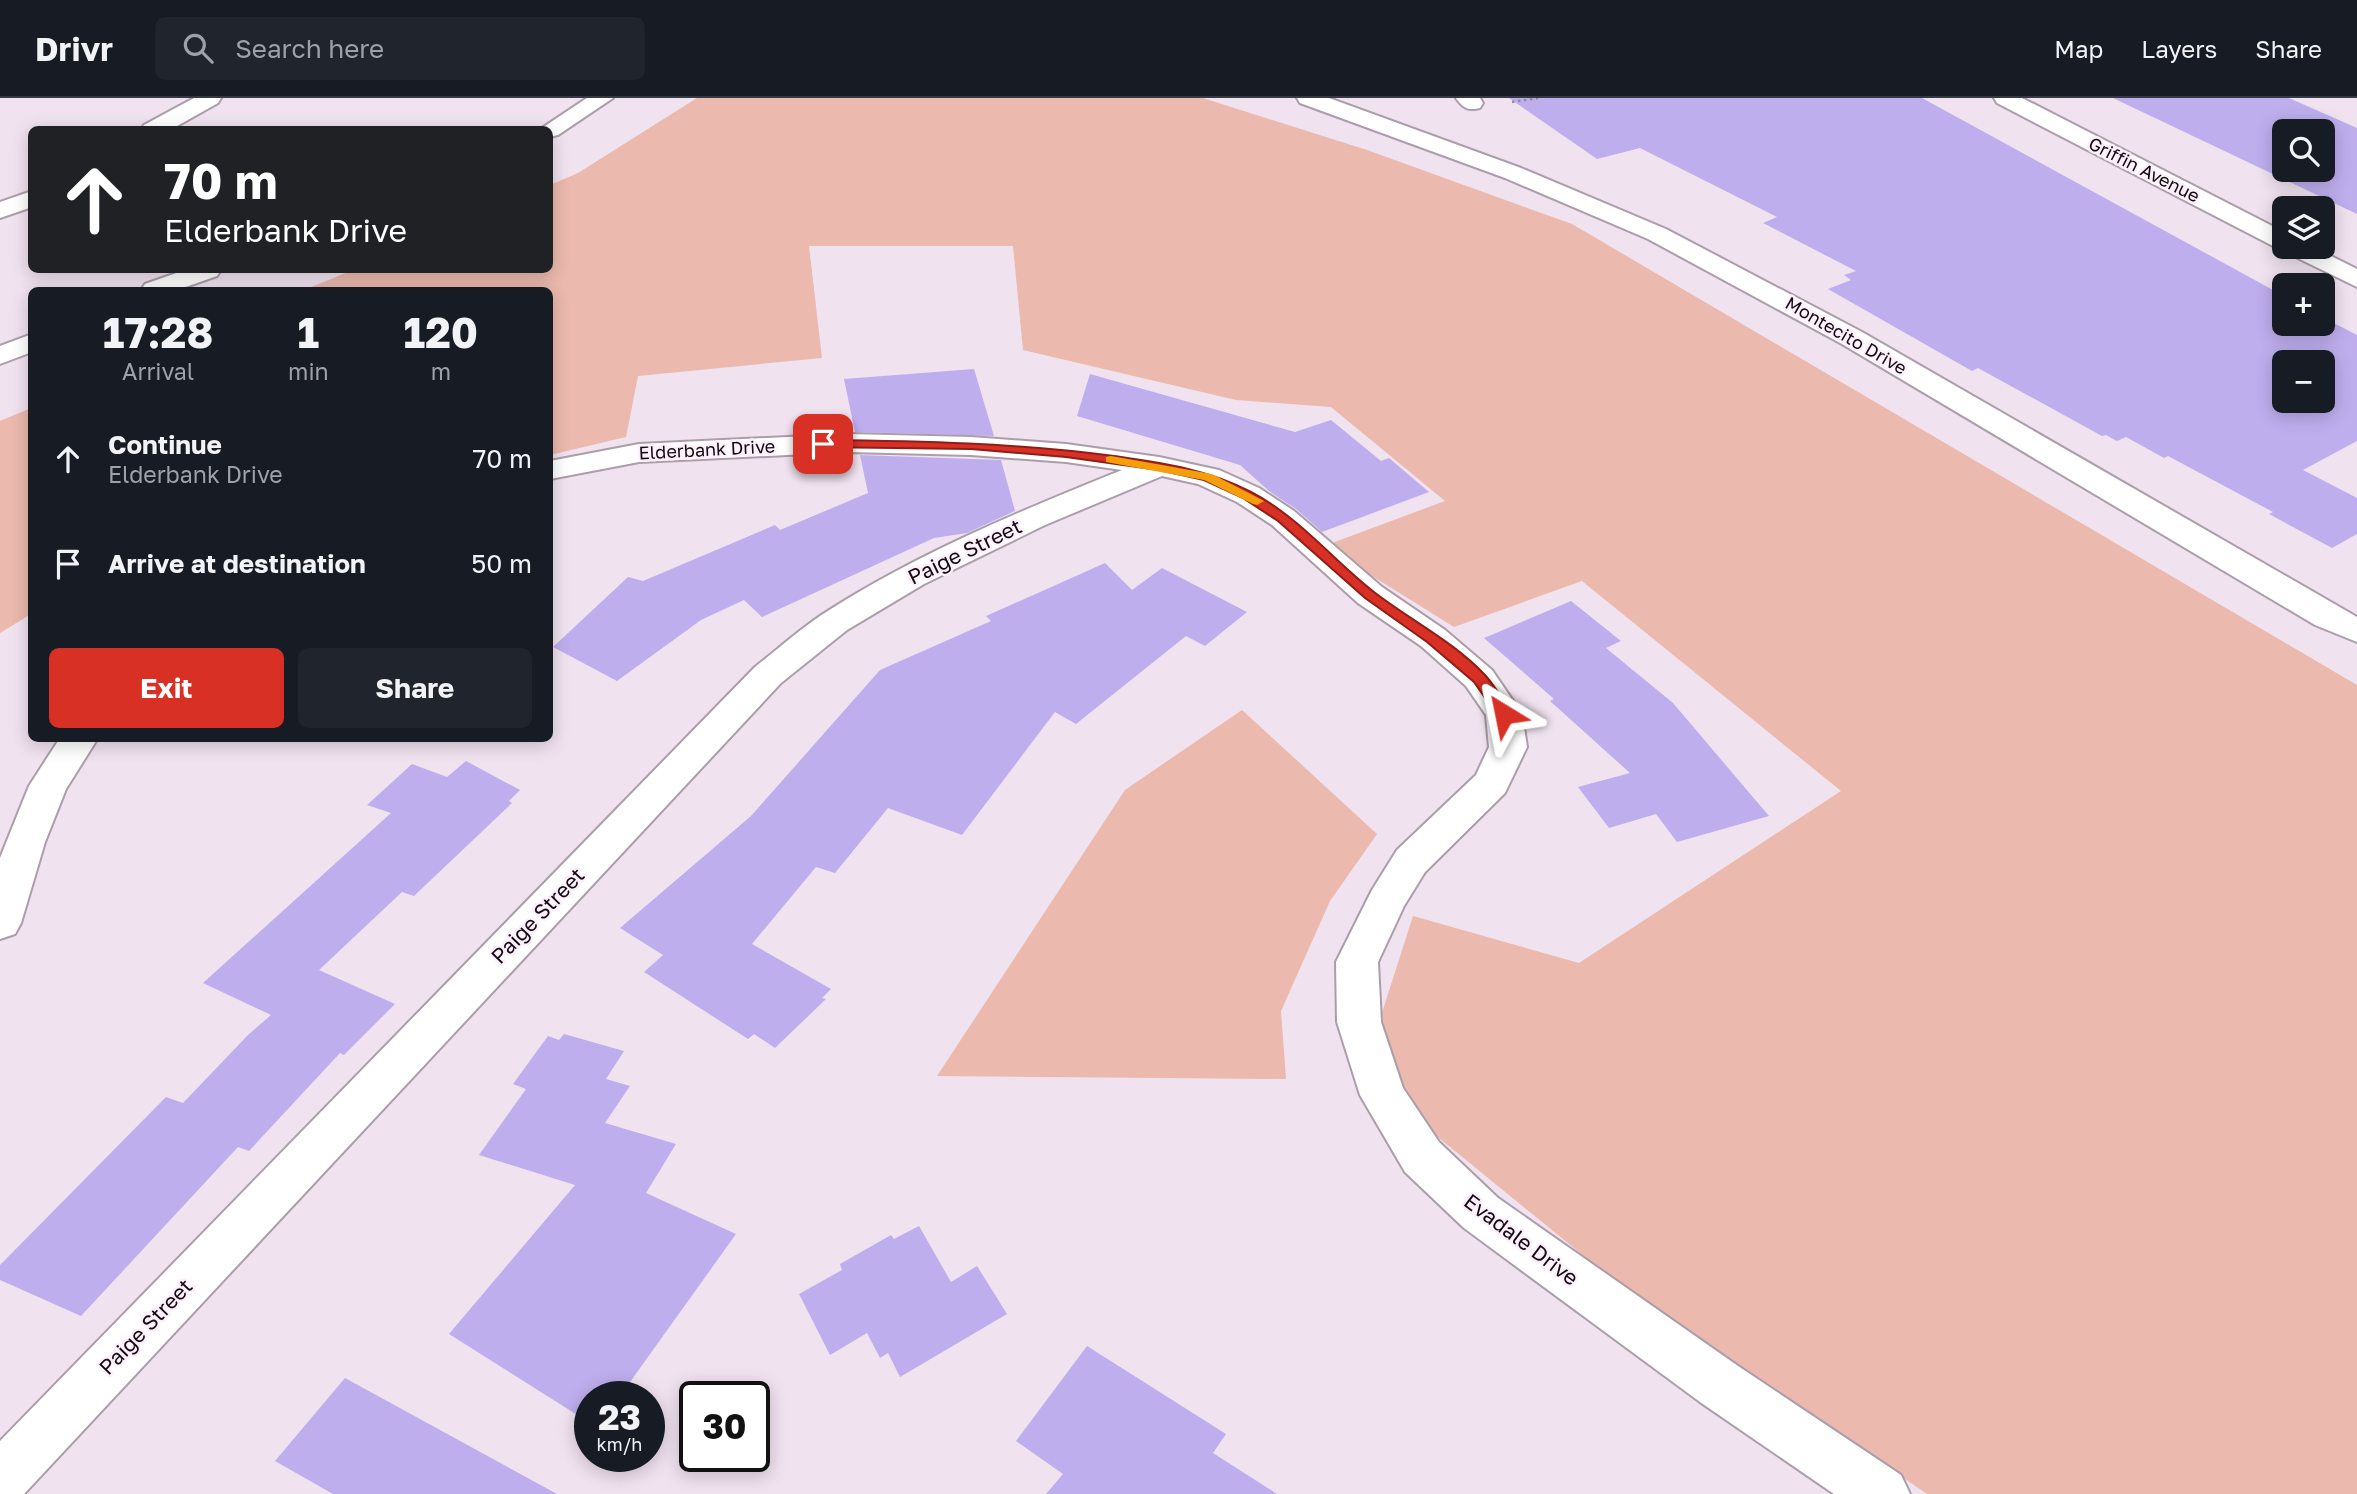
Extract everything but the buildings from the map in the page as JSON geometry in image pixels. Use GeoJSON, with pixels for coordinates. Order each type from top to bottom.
{"type":"FeatureCollection","features":[{"type":"Feature","properties":{"kind":"street"},"geometry":{"type":"LineString","coordinates":[[159,126],[210,98]]}},
{"type":"Feature","properties":{"kind":"street"},"geometry":{"type":"LineString","coordinates":[[553,128],[602,98]]}},
{"type":"Feature","properties":{"kind":"street","name":"Montecito Drive"},"geometry":{"type":"LineString","coordinates":[[1308,98],[1513,173],[1657,234],[1852,338],[2328,617],[2357,631]]}},
{"type":"Feature","properties":{"kind":"street","name":"Griffin Avenue"},"geometry":{"type":"LineString","coordinates":[[2004,98],[2272,236]]}},
{"type":"Feature","properties":{"kind":"street"},"geometry":{"type":"LineString","coordinates":[[0,211],[28,200]]}},
{"type":"Feature","properties":{"kind":"street"},"geometry":{"type":"LineString","coordinates":[[2318,259],[2357,279]]}},
{"type":"Feature","properties":{"kind":"street"},"geometry":{"type":"LineString","coordinates":[[162,287],[200,273]]}},
{"type":"Feature","properties":{"kind":"street"},"geometry":{"type":"LineString","coordinates":[[0,356],[28,344]]}},
{"type":"Feature","properties":{"kind":"street","name":"Elderbank Drive"},"geometry":{"type":"LineString","coordinates":[[553,469],[639,453],[849,443],[971,446],[1066,453],[1159,466]]}},
{"type":"Feature","properties":{"kind":"street","name":"Paige Street"},"geometry":{"type":"LineString","coordinates":[[0,1480],[768,674],[834,623],[916,575],[995,535],[1159,466]]}},
{"type":"Feature","properties":{"kind":"street","name":"Evadale Drive"},"geometry":{"type":"LineString","coordinates":[[1159,466],[1208,477],[1248,495],[1283,518],[1370,595],[1433,638],[1479,678],[1504,714],[1508,747],[1491,783],[1411,861],[1386,901],[1357,962],[1359,1022],[1383,1095],[1422,1157],[1480,1213],[1719,1384],[1882,1494]]}},
{"type":"Feature","properties":{"kind":"street"},"geometry":{"type":"LineString","coordinates":[[0,923],[24,842],[48,786],[77,742]]}},
{"type":"Feature","properties":{"kind":"shaded area"},"geometry":{"type":"Polygon","coordinates":[[[697,98],[1203,98],[1367,150],[1572,224],[2357,685],[2357,1494],[1927,1494],[1607,1275],[1417,1120],[1379,1022],[1413,916],[1579,963],[1841,791],[1582,581],[1454,627],[1324,546],[1445,501],[1331,407],[1236,400],[1023,350],[1013,246],[809,246],[822,358],[638,376],[626,437],[553,454],[553,287],[311,287],[346,273],[553,273],[553,184],[578,173],[697,98]]]}},
{"type":"Feature","properties":{"kind":"shaded area"},"geometry":{"type":"Polygon","coordinates":[[[28,409],[28,616],[0,633],[0,421],[28,409]]]}},
{"type":"Feature","properties":{"kind":"shaded area"},"geometry":{"type":"Polygon","coordinates":[[[1242,710],[1377,834],[1330,901],[1281,1011],[1286,1079],[937,1076],[1125,790],[1242,710]]]}},
{"type":"Feature","properties":{"kind":"slow traffic"},"geometry":{"type":"LineString","coordinates":[[1111,459],[1208,477],[1257,501]]}},
{"type":"Feature","properties":{"kind":"route"},"geometry":{"type":"LineString","coordinates":[[823,444],[971,446],[1066,453],[1159,466],[1208,477],[1248,495],[1283,518],[1321,555],[1370,595],[1433,638],[1479,678],[1504,714]]}}]}
